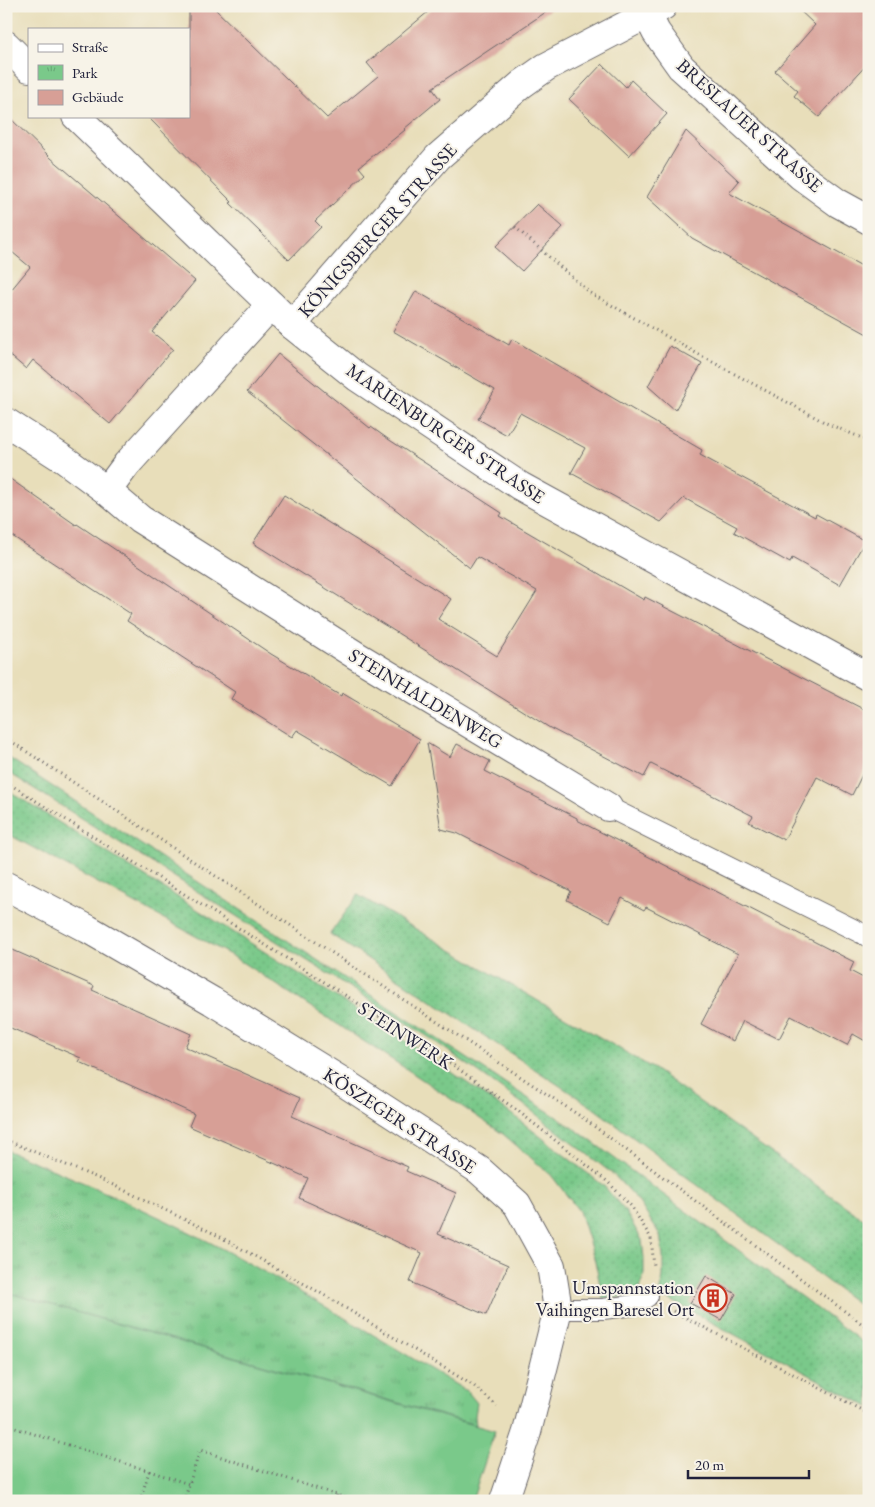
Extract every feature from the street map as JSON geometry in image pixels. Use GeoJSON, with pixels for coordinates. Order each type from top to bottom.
{"type":"FeatureCollection","features":[{"type":"Feature","properties":{"kind":"street","name":"BRESLAUER STRASSE"},"geometry":{"type":"LineString","coordinates":[[655,10],[656,32],[681,67],[801,176],[838,203],[869,220]]}},
{"type":"Feature","properties":{"kind":"street","name":"KÖNIGSBERGER STRASSE"},"geometry":{"type":"LineString","coordinates":[[292,325],[438,157],[515,90],[546,67],[655,10]]}},
{"type":"Feature","properties":{"kind":"street"},"geometry":{"type":"LineString","coordinates":[[6,45],[28,67]]}},
{"type":"Feature","properties":{"kind":"street","name":"MARIENBURGER STRASSE"},"geometry":{"type":"LineString","coordinates":[[78,118],[292,325],[357,377],[520,486],[869,677]]}},
{"type":"Feature","properties":{"kind":"street","name":"KÖNIGSBERGER STRASSE"},"geometry":{"type":"LineString","coordinates":[[107,491],[127,464],[271,305]]}},
{"type":"Feature","properties":{"kind":"street","name":"STEINHALDENWEG"},"geometry":{"type":"LineString","coordinates":[[6,422],[65,460],[107,491],[140,519],[157,530],[357,656],[608,807]]}},
{"type":"Feature","properties":{"kind":"street","name":"KÖSZEGER STRASSE"},"geometry":{"type":"LineString","coordinates":[[6,886],[88,929],[212,1001],[340,1080],[479,1170],[517,1204],[552,1266],[558,1309],[526,1432],[504,1501]]}},
{"type":"Feature","properties":{"kind":"lane","name":"STEINHALDENWEG"},"geometry":{"type":"LineString","coordinates":[[608,807],[869,937]]}},
{"type":"Feature","properties":{"kind":"lane"},"geometry":{"type":"LineString","coordinates":[[558,1309],[603,1309],[635,1305],[648,1296]]}},
{"type":"Feature","properties":{"kind":"path"},"geometry":{"type":"LineString","coordinates":[[515,227],[590,293],[748,382],[826,423],[869,441]]}},
{"type":"Feature","properties":{"kind":"path"},"geometry":{"type":"LineString","coordinates":[[6,738],[584,1118],[869,1329]]}},
{"type":"Feature","properties":{"kind":"path","name":"STEINWERK"},"geometry":{"type":"LineString","coordinates":[[6,782],[426,1046],[518,1111],[608,1182],[631,1206],[651,1238],[654,1257],[653,1276],[648,1296]]}},
{"type":"Feature","properties":{"kind":"path"},"geometry":{"type":"LineString","coordinates":[[6,1140],[106,1182],[217,1235],[324,1295],[474,1386],[526,1432]]}},
{"type":"Feature","properties":{"kind":"path"},"geometry":{"type":"LineString","coordinates":[[648,1296],[869,1414]]}},
{"type":"Feature","properties":{"kind":"path"},"geometry":{"type":"LineString","coordinates":[[6,1425],[189,1484]]}},
{"type":"Feature","properties":{"kind":"path"},"geometry":{"type":"LineString","coordinates":[[184,1501],[200,1450],[355,1501]]}},
{"type":"Feature","properties":{"kind":"path"},"geometry":{"type":"LineString","coordinates":[[140,1501],[149,1471]]}},
{"type":"Feature","properties":{"kind":"path"},"geometry":{"type":"LineString","coordinates":[[336,1501],[338,1495]]}},
{"type":"Feature","properties":{"kind":"green space"},"geometry":{"type":"Polygon","coordinates":[[[6,756],[575,1129],[869,1347],[869,1407],[659,1294],[663,1277],[660,1235],[638,1201],[614,1175],[523,1104],[430,1038],[6,771],[6,756]]]}},
{"type":"Feature","properties":{"kind":"green space"},"geometry":{"type":"Polygon","coordinates":[[[6,789],[422,1051],[514,1116],[604,1186],[625,1211],[642,1240],[644,1274],[639,1289],[628,1296],[603,1299],[595,1261],[579,1211],[551,1175],[503,1134],[234,957],[6,833],[6,789]]]}},
{"type":"Feature","properties":{"kind":"green space"},"geometry":{"type":"Polygon","coordinates":[[[358,895],[654,1069],[869,1223],[869,1312],[592,1107],[330,934],[358,895]]]}},
{"type":"Feature","properties":{"kind":"green space"},"geometry":{"type":"Polygon","coordinates":[[[6,1150],[111,1195],[188,1231],[342,1316],[468,1392],[477,1403],[476,1425],[6,1292],[6,1150]]]}},
{"type":"Feature","properties":{"kind":"green space"},"geometry":{"type":"Polygon","coordinates":[[[6,1292],[495,1431],[472,1501],[6,1501],[6,1292]]]}},
{"type":"Feature","properties":{"kind":"building"},"geometry":{"type":"Polygon","coordinates":[[[189,6],[212,6],[327,118],[378,76],[367,63],[435,6],[555,6],[432,88],[440,99],[359,167],[365,174],[315,221],[321,227],[289,260],[230,203],[232,202],[149,118],[190,118],[189,6]]]}},
{"type":"Feature","properties":{"kind":"building"},"geometry":{"type":"Polygon","coordinates":[[[795,6],[869,6],[869,62],[819,117],[794,96],[798,91],[775,71],[815,25],[795,6]]]}},
{"type":"Feature","properties":{"kind":"building"},"geometry":{"type":"Polygon","coordinates":[[[602,64],[626,87],[631,80],[667,114],[629,156],[569,99],[602,64]]]}},
{"type":"Feature","properties":{"kind":"building"},"geometry":{"type":"Polygon","coordinates":[[[6,114],[51,158],[195,281],[152,332],[173,349],[110,424],[33,360],[26,369],[6,352],[6,296],[30,267],[6,247],[6,114]]]}},
{"type":"Feature","properties":{"kind":"building"},"geometry":{"type":"Polygon","coordinates":[[[686,131],[739,181],[729,193],[869,270],[869,335],[692,238],[647,197],[686,131]]]}},
{"type":"Feature","properties":{"kind":"building"},"geometry":{"type":"Polygon","coordinates":[[[537,204],[563,227],[522,271],[495,247],[537,204]]]}},
{"type":"Feature","properties":{"kind":"building"},"geometry":{"type":"Polygon","coordinates":[[[416,291],[509,345],[512,339],[702,450],[700,455],[815,517],[816,514],[865,541],[840,585],[792,558],[790,563],[734,532],[737,527],[684,498],[661,522],[571,473],[585,448],[520,413],[507,435],[478,419],[495,390],[393,331],[416,291]]]}},
{"type":"Feature","properties":{"kind":"building"},"geometry":{"type":"Polygon","coordinates":[[[670,346],[702,364],[675,410],[648,386],[670,346]]]}},
{"type":"Feature","properties":{"kind":"building"},"geometry":{"type":"Polygon","coordinates":[[[278,354],[370,428],[502,513],[500,516],[644,600],[645,597],[869,712],[869,761],[852,795],[817,777],[784,840],[749,822],[753,816],[651,764],[644,777],[550,728],[253,543],[284,495],[451,599],[438,619],[497,656],[537,591],[477,557],[470,568],[247,392],[278,354]]]}},
{"type":"Feature","properties":{"kind":"building"},"geometry":{"type":"Polygon","coordinates":[[[6,476],[76,525],[271,654],[341,696],[342,693],[420,739],[392,786],[297,730],[292,737],[231,699],[235,692],[127,621],[131,614],[6,532],[6,476]]]}},
{"type":"Feature","properties":{"kind":"building"},"geometry":{"type":"Polygon","coordinates":[[[427,743],[450,757],[457,744],[490,761],[485,771],[854,962],[850,971],[869,981],[869,1043],[853,1034],[847,1045],[791,1016],[779,1039],[743,1021],[733,1041],[701,1024],[738,954],[646,907],[644,910],[622,898],[610,922],[567,900],[571,891],[457,833],[441,829],[427,743]]]}},
{"type":"Feature","properties":{"kind":"building"},"geometry":{"type":"Polygon","coordinates":[[[6,947],[94,986],[92,990],[191,1034],[185,1047],[300,1098],[292,1116],[408,1167],[406,1171],[456,1193],[438,1234],[508,1265],[486,1315],[410,1282],[422,1253],[299,1198],[308,1178],[189,1126],[194,1114],[79,1062],[81,1058],[6,1026],[6,947]]]}},
{"type":"Feature","properties":{"kind":"building","name":"Umspannstation Vaihingen Baresel Ort"},"geometry":{"type":"Polygon","coordinates":[[[706,1276],[736,1294],[721,1320],[690,1303],[706,1276]]]}},
{"type":"Feature","properties":{"kind":"place","name":"Umspannstation Vaihingen Baresel Ort"},"geometry":{"type":"Point","coordinates":[713,1298]}}]}
